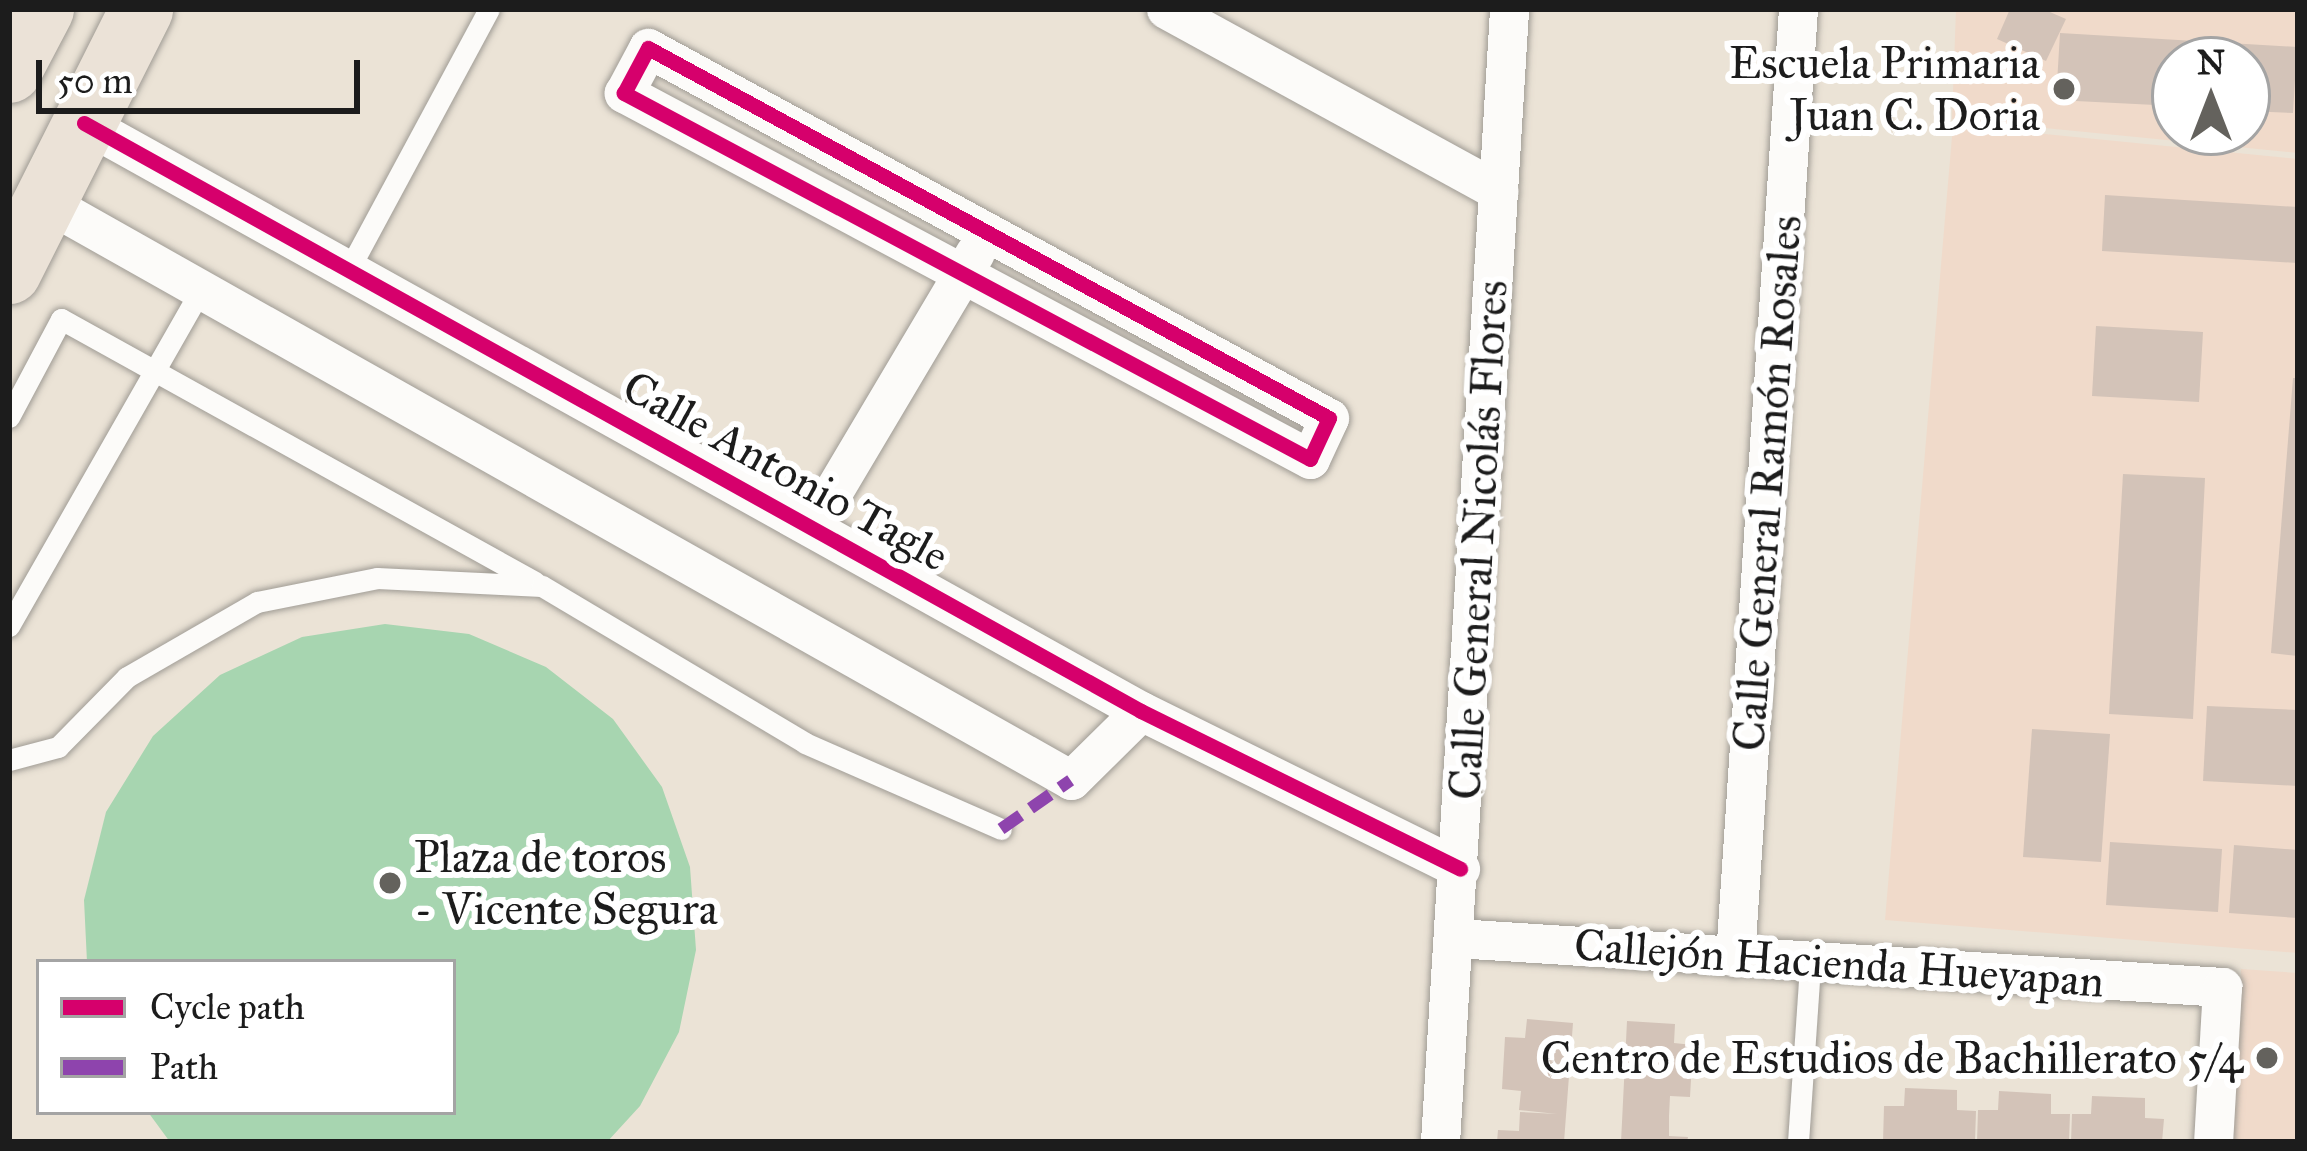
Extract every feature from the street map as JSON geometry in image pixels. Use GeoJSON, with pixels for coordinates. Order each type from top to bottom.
{"type":"FeatureCollection","features":[{"type":"Feature","properties":{"kind":"highway"},"geometry":{"type":"LineString","coordinates":[[9,70],[41,9]]}},
{"type":"Feature","properties":{"kind":"main road"},"geometry":{"type":"LineString","coordinates":[[9,272],[141,9]]}},
{"type":"Feature","properties":{"kind":"street"},"geometry":{"type":"LineString","coordinates":[[1166,9],[1498,191]]}},
{"type":"Feature","properties":{"kind":"street","name":"Calle General Nicolás Flores"},"geometry":{"type":"LineString","coordinates":[[1440,1142],[1509,9]]}},
{"type":"Feature","properties":{"kind":"street","name":"Calle General Ramón Rosales"},"geometry":{"type":"LineString","coordinates":[[1735,957],[1798,9]]}},
{"type":"Feature","properties":{"kind":"street"},"geometry":{"type":"LineString","coordinates":[[648,48],[763,110],[1329,418],[1310,459],[624,93],[648,48]]}},
{"type":"Feature","properties":{"kind":"street"},"geometry":{"type":"LineString","coordinates":[[740,155],[763,110]]}},
{"type":"Feature","properties":{"kind":"street","name":"Calle Antonio Tagle"},"geometry":{"type":"LineString","coordinates":[[84,123],[1141,711],[1460,869]]}},
{"type":"Feature","properties":{"kind":"street"},"geometry":{"type":"LineString","coordinates":[[44,201],[1071,780],[1141,711]]}},
{"type":"Feature","properties":{"kind":"street"},"geometry":{"type":"LineString","coordinates":[[812,527],[987,233]]}},
{"type":"Feature","properties":{"kind":"street","name":"Callejón Hacienda Hueyapan"},"geometry":{"type":"LineString","coordinates":[[1456,938],[2222,987],[2213,1142]]}},
{"type":"Feature","properties":{"kind":"lane"},"geometry":{"type":"LineString","coordinates":[[349,268],[489,9]]}},
{"type":"Feature","properties":{"kind":"lane"},"geometry":{"type":"LineString","coordinates":[[9,626],[201,290]]}},
{"type":"Feature","properties":{"kind":"lane"},"geometry":{"type":"LineString","coordinates":[[9,417],[61,319],[542,586],[805,743],[1001,829]]}},
{"type":"Feature","properties":{"kind":"lane"},"geometry":{"type":"LineString","coordinates":[[9,760],[58,747],[127,677],[257,602],[377,578],[542,586]]}},
{"type":"Feature","properties":{"kind":"lane"},"geometry":{"type":"LineString","coordinates":[[1798,1142],[1810,964]]}},
{"type":"Feature","properties":{"kind":"shaded area","name":"Escuela Primaria Juan C. Doria"},"geometry":{"type":"Polygon","coordinates":[[[1956,9],[2298,9],[2298,153],[2271,150],[2271,36],[2151,36],[2151,139],[1952,119],[1956,9]]]}},
{"type":"Feature","properties":{"kind":"shaded area"},"geometry":{"type":"Polygon","coordinates":[[[1953,125],[2151,145],[2151,156],[2298,159],[2298,953],[1885,920],[1953,125]]]}},
{"type":"Feature","properties":{"kind":"shaded area","name":"Centro de Estudios de Bachillerato 5/4"},"geometry":{"type":"Polygon","coordinates":[[[2241,969],[2298,973],[2298,1142],[2232,1142],[2241,969]]]}},
{"type":"Feature","properties":{"kind":"green space","name":"Plaza de toros - Vicente Segura"},"geometry":{"type":"Polygon","coordinates":[[[385,624],[469,634],[546,667],[613,719],[662,787],[690,867],[696,950],[679,1032],[640,1106],[607,1142],[170,1142],[150,1115],[456,1115],[456,959],[87,959],[84,900],[106,812],[153,736],[220,675],[302,637],[385,624]]]}},
{"type":"Feature","properties":{"kind":"building"},"geometry":{"type":"Polygon","coordinates":[[[2010,9],[2043,9],[2066,19],[2046,61],[1997,39],[2010,9]]]}},
{"type":"Feature","properties":{"kind":"building"},"geometry":{"type":"Polygon","coordinates":[[[2060,33],[2151,38],[2151,105],[2056,100],[2060,33]]]}},
{"type":"Feature","properties":{"kind":"building"},"geometry":{"type":"Polygon","coordinates":[[[2271,45],[2297,47],[2293,113],[2271,112],[2271,45]]]}},
{"type":"Feature","properties":{"kind":"building"},"geometry":{"type":"Polygon","coordinates":[[[2105,195],[2298,207],[2297,263],[2102,251],[2105,195]]]}},
{"type":"Feature","properties":{"kind":"building"},"geometry":{"type":"Polygon","coordinates":[[[2096,326],[2203,332],[2199,402],[2092,396],[2096,326]]]}},
{"type":"Feature","properties":{"kind":"building"},"geometry":{"type":"Polygon","coordinates":[[[2293,378],[2298,378],[2298,656],[2271,653],[2293,378]]]}},
{"type":"Feature","properties":{"kind":"building"},"geometry":{"type":"Polygon","coordinates":[[[2123,474],[2205,478],[2193,719],[2109,714],[2123,474]]]}},
{"type":"Feature","properties":{"kind":"building"},"geometry":{"type":"Polygon","coordinates":[[[2207,706],[2298,710],[2298,786],[2203,781],[2207,706]]]}},
{"type":"Feature","properties":{"kind":"building"},"geometry":{"type":"Polygon","coordinates":[[[2032,729],[2110,734],[2101,862],[2023,857],[2032,729]]]}},
{"type":"Feature","properties":{"kind":"building"},"geometry":{"type":"Polygon","coordinates":[[[2110,842],[2222,849],[2218,912],[2106,905],[2110,842]]]}},
{"type":"Feature","properties":{"kind":"building"},"geometry":{"type":"Polygon","coordinates":[[[2234,845],[2298,850],[2298,918],[2229,913],[2234,845]]]}},
{"type":"Feature","properties":{"kind":"building"},"geometry":{"type":"Polygon","coordinates":[[[1527,1019],[1573,1023],[1564,1142],[1497,1142],[1498,1130],[1519,1131],[1520,1112],[1557,1114],[1519,1110],[1521,1091],[1502,1089],[1505,1037],[1525,1038],[1527,1019]]]}},
{"type":"Feature","properties":{"kind":"building"},"geometry":{"type":"Polygon","coordinates":[[[1627,1021],[1675,1024],[1674,1043],[1693,1045],[1690,1097],[1670,1096],[1669,1136],[1688,1137],[1687,1142],[1621,1142],[1627,1021]]]}},
{"type":"Feature","properties":{"kind":"building"},"geometry":{"type":"Polygon","coordinates":[[[1905,1088],[1957,1090],[1957,1110],[1976,1111],[1975,1142],[1883,1142],[1884,1106],[1904,1106],[1905,1088]]]}},
{"type":"Feature","properties":{"kind":"building"},"geometry":{"type":"Polygon","coordinates":[[[1999,1091],[2051,1094],[2051,1114],[2070,1114],[2069,1142],[1977,1142],[1978,1110],[1998,1110],[1999,1091]]]}},
{"type":"Feature","properties":{"kind":"building"},"geometry":{"type":"Polygon","coordinates":[[[2092,1096],[2145,1098],[2145,1118],[2164,1119],[2162,1142],[2071,1142],[2072,1114],[2091,1114],[2092,1096]]]}},
{"type":"Feature","properties":{"kind":"marked path"},"geometry":{"type":"LineString","coordinates":[[1001,829],[1071,780]]}},
{"type":"Feature","properties":{"kind":"cycle path"},"geometry":{"type":"LineString","coordinates":[[648,48],[1329,418],[1310,459],[624,93],[648,48]]}},
{"type":"Feature","properties":{"kind":"cycle path"},"geometry":{"type":"LineString","coordinates":[[84,123],[1141,711],[1460,869]]}},
{"type":"Feature","properties":{"kind":"place","name":"Escuela Primaria Juan C. Doria"},"geometry":{"type":"Point","coordinates":[2064,89]}},
{"type":"Feature","properties":{"kind":"place","name":"Plaza de toros - Vicente Segura"},"geometry":{"type":"Point","coordinates":[390,883]}},
{"type":"Feature","properties":{"kind":"place","name":"Centro de Estudios de Bachillerato 5/4"},"geometry":{"type":"Point","coordinates":[2267,1058]}}]}
